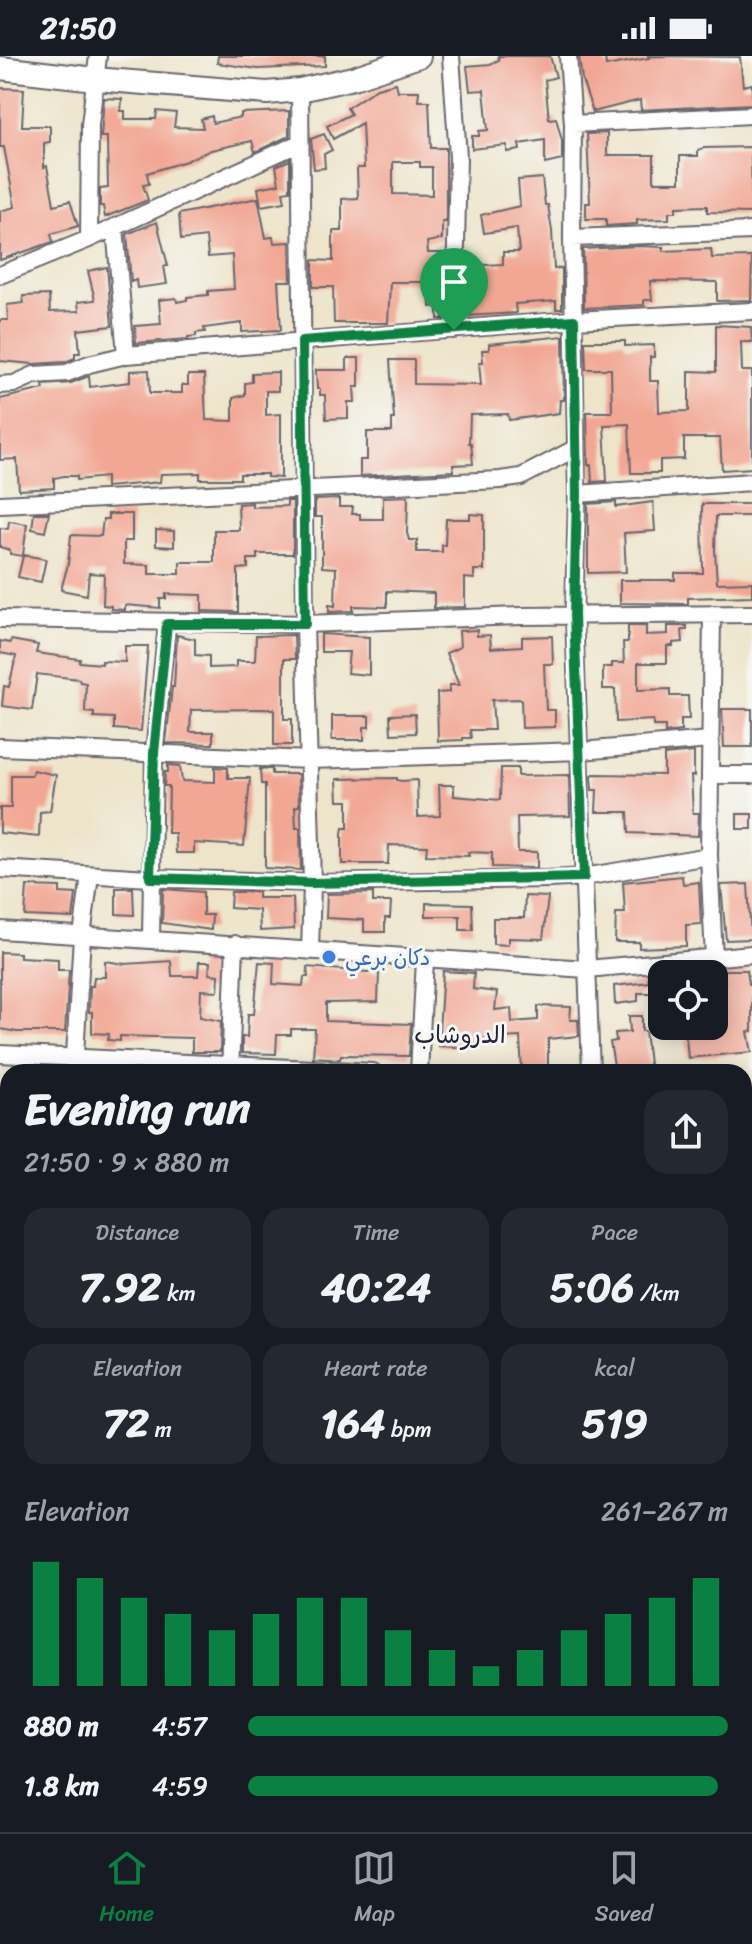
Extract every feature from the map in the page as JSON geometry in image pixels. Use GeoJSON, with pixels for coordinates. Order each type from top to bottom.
{"type":"FeatureCollection","features":[{"type":"Feature","properties":{"kind":"street"},"geometry":{"type":"LineString","coordinates":[[89,239],[90,125],[98,56]]}},
{"type":"Feature","properties":{"kind":"street"},"geometry":{"type":"LineString","coordinates":[[0,68],[240,92],[300,90],[353,78],[419,56]]}},
{"type":"Feature","properties":{"kind":"street"},"geometry":{"type":"LineString","coordinates":[[451,56],[458,170],[454,330]]}},
{"type":"Feature","properties":{"kind":"street"},"geometry":{"type":"LineString","coordinates":[[568,56],[573,124],[577,494],[574,615],[591,1064]]}},
{"type":"Feature","properties":{"kind":"street"},"geometry":{"type":"LineString","coordinates":[[300,90],[305,624],[312,883],[310,951]]}},
{"type":"Feature","properties":{"kind":"street"},"geometry":{"type":"LineString","coordinates":[[573,124],[752,115]]}},
{"type":"Feature","properties":{"kind":"street"},"geometry":{"type":"LineString","coordinates":[[0,275],[89,239],[300,143]]}},
{"type":"Feature","properties":{"kind":"street"},"geometry":{"type":"LineString","coordinates":[[115,227],[126,355]]}},
{"type":"Feature","properties":{"kind":"street"},"geometry":{"type":"LineString","coordinates":[[572,238],[752,231]]}},
{"type":"Feature","properties":{"kind":"street"},"geometry":{"type":"LineString","coordinates":[[0,385],[14,384],[34,375],[67,373],[126,355],[574,320],[752,311]]}},
{"type":"Feature","properties":{"kind":"street"},"geometry":{"type":"LineString","coordinates":[[0,504],[521,477],[576,448]]}},
{"type":"Feature","properties":{"kind":"street"},"geometry":{"type":"LineString","coordinates":[[577,494],[752,482]]}},
{"type":"Feature","properties":{"kind":"street"},"geometry":{"type":"LineString","coordinates":[[712,614],[709,856],[714,958]]}},
{"type":"Feature","properties":{"kind":"street"},"geometry":{"type":"LineString","coordinates":[[0,619],[305,624],[574,615],[752,614]]}},
{"type":"Feature","properties":{"kind":"street"},"geometry":{"type":"LineString","coordinates":[[151,939],[154,753],[167,624]]}},
{"type":"Feature","properties":{"kind":"street"},"geometry":{"type":"LineString","coordinates":[[0,747],[310,760],[581,751],[710,740]]}},
{"type":"Feature","properties":{"kind":"street"},"geometry":{"type":"LineString","coordinates":[[710,775],[752,775]]}},
{"type":"Feature","properties":{"kind":"street"},"geometry":{"type":"LineString","coordinates":[[0,869],[312,883],[584,877],[709,856]]}},
{"type":"Feature","properties":{"kind":"street"},"geometry":{"type":"LineString","coordinates":[[75,1064],[82,936],[90,875]]}},
{"type":"Feature","properties":{"kind":"street"},"geometry":{"type":"LineString","coordinates":[[0,930],[587,969],[752,954]]}},
{"type":"Feature","properties":{"kind":"street"},"geometry":{"type":"LineString","coordinates":[[230,1064],[235,944]]}},
{"type":"Feature","properties":{"kind":"street"},"geometry":{"type":"LineString","coordinates":[[419,1064],[425,960]]}},
{"type":"Feature","properties":{"kind":"street"},"geometry":{"type":"LineString","coordinates":[[0,1054],[62,1064]]}},
{"type":"Feature","properties":{"kind":"building"},"geometry":{"type":"Polygon","coordinates":[[[218,56],[325,56],[325,66],[258,69],[217,63],[218,56]]]}},
{"type":"Feature","properties":{"kind":"building"},"geometry":{"type":"Polygon","coordinates":[[[498,56],[550,56],[556,77],[545,80],[549,119],[556,118],[562,141],[562,160],[545,164],[545,140],[519,144],[520,150],[507,152],[507,145],[472,149],[472,136],[479,136],[479,131],[488,130],[484,90],[470,91],[467,66],[490,64],[499,60],[498,56]]]}},
{"type":"Feature","properties":{"kind":"building"},"geometry":{"type":"Polygon","coordinates":[[[579,56],[605,56],[606,66],[648,56],[740,57],[743,86],[752,84],[752,104],[641,110],[640,100],[593,112],[582,80],[579,56]]]}},
{"type":"Feature","properties":{"kind":"building"},"geometry":{"type":"Polygon","coordinates":[[[396,83],[398,91],[419,91],[418,101],[429,101],[431,148],[446,148],[446,222],[442,222],[442,239],[427,242],[428,253],[445,253],[443,319],[438,319],[438,306],[430,307],[429,282],[390,282],[388,323],[334,323],[333,287],[313,287],[313,260],[333,261],[333,231],[342,231],[342,199],[358,198],[357,168],[364,168],[362,123],[333,139],[327,126],[351,114],[347,108],[377,88],[396,83]],[[393,162],[393,194],[432,195],[432,167],[420,167],[420,162],[393,162]]]}},
{"type":"Feature","properties":{"kind":"building"},"geometry":{"type":"Polygon","coordinates":[[[0,88],[24,89],[22,126],[50,126],[50,142],[44,143],[44,167],[47,166],[54,205],[70,201],[78,226],[51,234],[53,242],[0,260],[0,211],[15,207],[4,147],[0,147],[0,88]]]}},
{"type":"Feature","properties":{"kind":"building"},"geometry":{"type":"Polygon","coordinates":[[[104,98],[122,99],[121,111],[125,111],[125,119],[156,119],[157,111],[176,113],[174,127],[203,128],[201,119],[212,116],[213,123],[241,117],[241,113],[289,111],[289,136],[255,152],[252,141],[211,150],[147,173],[149,184],[143,185],[148,200],[105,217],[103,206],[100,206],[100,189],[108,188],[107,137],[101,137],[104,98]]]}},
{"type":"Feature","properties":{"kind":"building"},"geometry":{"type":"Polygon","coordinates":[[[607,133],[607,155],[654,155],[654,182],[680,182],[680,156],[698,156],[698,150],[704,148],[751,147],[752,213],[707,212],[707,206],[676,207],[676,212],[669,212],[669,219],[637,220],[637,224],[606,226],[606,219],[586,219],[586,203],[590,203],[587,134],[607,133]]]}},
{"type":"Feature","properties":{"kind":"building"},"geometry":{"type":"Polygon","coordinates":[[[324,134],[332,150],[324,154],[325,168],[314,169],[311,139],[324,134]]]}},
{"type":"Feature","properties":{"kind":"building"},"geometry":{"type":"Polygon","coordinates":[[[290,160],[290,191],[283,192],[285,202],[261,206],[258,188],[279,184],[276,166],[290,160]]]}},
{"type":"Feature","properties":{"kind":"building"},"geometry":{"type":"Polygon","coordinates":[[[542,178],[552,231],[554,269],[562,268],[562,309],[556,309],[556,301],[515,304],[516,313],[465,316],[466,266],[503,264],[503,252],[519,252],[517,228],[484,233],[481,215],[520,206],[518,180],[542,178]]]}},
{"type":"Feature","properties":{"kind":"building"},"geometry":{"type":"Polygon","coordinates":[[[258,198],[266,238],[273,237],[274,243],[290,242],[291,281],[278,281],[281,330],[242,332],[242,323],[204,328],[205,332],[196,333],[188,339],[136,343],[135,326],[161,324],[159,300],[176,298],[177,302],[187,300],[187,297],[208,295],[208,291],[234,289],[232,255],[208,257],[206,237],[181,240],[179,214],[258,198]]]}},
{"type":"Feature","properties":{"kind":"building"},"geometry":{"type":"Polygon","coordinates":[[[157,222],[168,266],[164,266],[167,284],[137,288],[136,280],[131,282],[127,234],[157,222]]]}},
{"type":"Feature","properties":{"kind":"building"},"geometry":{"type":"Polygon","coordinates":[[[663,247],[663,251],[711,249],[712,258],[752,257],[751,300],[717,301],[717,282],[650,281],[652,300],[644,300],[644,305],[584,308],[583,249],[663,247]]]}},
{"type":"Feature","properties":{"kind":"building"},"geometry":{"type":"Polygon","coordinates":[[[107,267],[112,326],[78,330],[80,353],[75,353],[75,358],[65,362],[34,364],[0,361],[0,320],[8,320],[7,305],[24,303],[23,296],[49,295],[50,312],[79,311],[78,302],[95,300],[88,271],[107,267]]]}},
{"type":"Feature","properties":{"kind":"building"},"geometry":{"type":"Polygon","coordinates":[[[716,325],[751,327],[752,342],[741,342],[742,371],[752,371],[752,468],[722,470],[720,438],[684,438],[684,459],[660,460],[660,473],[631,473],[629,424],[604,425],[607,481],[592,482],[591,465],[588,465],[587,412],[612,412],[611,369],[586,369],[585,341],[625,341],[625,346],[654,345],[654,357],[650,357],[650,381],[658,381],[659,412],[689,411],[689,371],[716,372],[716,325]]]}},
{"type":"Feature","properties":{"kind":"building"},"geometry":{"type":"Polygon","coordinates":[[[563,336],[564,400],[560,400],[559,413],[509,420],[508,414],[470,415],[469,443],[473,464],[453,465],[454,471],[360,476],[360,460],[367,460],[367,432],[392,432],[390,360],[414,360],[414,384],[481,385],[479,362],[483,362],[482,350],[489,350],[489,344],[563,336]]]}},
{"type":"Feature","properties":{"kind":"building"},"geometry":{"type":"Polygon","coordinates":[[[347,358],[359,358],[359,387],[354,387],[355,402],[348,402],[348,418],[326,419],[325,395],[320,395],[320,389],[317,389],[316,370],[347,370],[347,358]]]}},
{"type":"Feature","properties":{"kind":"building"},"geometry":{"type":"Polygon","coordinates":[[[149,370],[150,393],[182,393],[182,385],[188,385],[188,375],[204,375],[206,420],[233,421],[233,398],[245,395],[245,383],[252,382],[252,373],[278,372],[278,391],[266,391],[266,415],[281,414],[281,478],[267,477],[267,474],[240,474],[240,479],[200,479],[200,473],[161,474],[160,482],[106,487],[106,477],[77,480],[77,476],[64,476],[54,478],[54,488],[19,490],[17,459],[0,460],[0,399],[44,389],[43,385],[71,383],[89,376],[90,387],[130,382],[130,371],[149,370]]]}},
{"type":"Feature","properties":{"kind":"building"},"geometry":{"type":"Polygon","coordinates":[[[408,496],[407,533],[409,540],[417,540],[417,552],[442,552],[446,519],[470,519],[470,514],[484,515],[484,570],[474,570],[474,579],[465,578],[465,607],[434,608],[434,593],[387,591],[387,607],[353,606],[353,611],[329,612],[329,605],[335,606],[336,568],[322,567],[322,517],[315,517],[315,500],[339,499],[339,507],[353,507],[352,514],[360,514],[360,519],[383,519],[383,497],[408,496]]]}},
{"type":"Feature","properties":{"kind":"building"},"geometry":{"type":"Polygon","coordinates":[[[287,501],[293,501],[293,554],[257,554],[257,559],[248,559],[248,568],[238,569],[238,612],[202,611],[202,595],[166,594],[166,599],[160,599],[160,608],[125,605],[125,610],[111,609],[111,606],[103,605],[104,574],[89,573],[87,595],[61,590],[71,535],[101,536],[103,519],[108,519],[108,514],[132,514],[132,541],[124,541],[124,564],[149,565],[149,574],[180,574],[180,562],[214,562],[214,530],[239,530],[238,504],[252,503],[252,507],[287,506],[287,501]]]}},
{"type":"Feature","properties":{"kind":"building"},"geometry":{"type":"Polygon","coordinates":[[[616,502],[616,507],[653,502],[655,531],[624,533],[626,572],[588,573],[588,504],[616,502]]]}},
{"type":"Feature","properties":{"kind":"building"},"geometry":{"type":"Polygon","coordinates":[[[702,504],[752,504],[752,516],[716,516],[715,551],[717,583],[752,582],[752,596],[688,598],[688,604],[620,603],[620,580],[675,580],[675,573],[703,573],[702,504]]]}},
{"type":"Feature","properties":{"kind":"building"},"geometry":{"type":"Polygon","coordinates":[[[34,513],[49,513],[45,532],[32,529],[34,513]]]}},
{"type":"Feature","properties":{"kind":"building"},"geometry":{"type":"Polygon","coordinates":[[[9,521],[27,524],[23,555],[46,559],[41,582],[18,577],[23,556],[10,554],[10,550],[0,547],[0,528],[8,529],[9,521]]]}},
{"type":"Feature","properties":{"kind":"building"},"geometry":{"type":"Polygon","coordinates":[[[156,530],[174,531],[174,547],[156,546],[156,530]]]}},
{"type":"Feature","properties":{"kind":"building"},"geometry":{"type":"Polygon","coordinates":[[[628,626],[646,626],[646,635],[668,634],[668,626],[687,626],[687,630],[682,630],[683,642],[667,646],[667,663],[638,663],[638,690],[670,689],[670,696],[688,696],[689,719],[681,719],[681,731],[665,733],[665,726],[653,726],[653,720],[616,722],[615,689],[603,689],[603,667],[624,663],[623,642],[628,642],[628,626]]]}},
{"type":"Feature","properties":{"kind":"building"},"geometry":{"type":"Polygon","coordinates":[[[477,630],[477,636],[490,635],[491,648],[522,646],[522,637],[552,636],[553,664],[544,664],[546,710],[555,710],[555,727],[522,728],[521,699],[492,700],[494,730],[470,730],[471,738],[438,741],[437,693],[449,692],[449,685],[459,685],[446,653],[460,647],[459,631],[477,630]]]}},
{"type":"Feature","properties":{"kind":"building"},"geometry":{"type":"Polygon","coordinates":[[[321,634],[369,637],[369,675],[347,673],[349,652],[321,652],[321,634]]]}},
{"type":"Feature","properties":{"kind":"building"},"geometry":{"type":"Polygon","coordinates":[[[177,635],[195,639],[195,655],[209,656],[209,668],[236,667],[236,661],[255,661],[256,636],[294,635],[295,659],[284,659],[284,719],[292,719],[292,745],[274,745],[274,709],[191,710],[190,732],[213,732],[213,744],[166,743],[177,635]]]}},
{"type":"Feature","properties":{"kind":"building"},"geometry":{"type":"Polygon","coordinates":[[[11,640],[38,645],[36,653],[102,664],[102,661],[125,662],[125,646],[148,646],[141,731],[114,729],[114,718],[94,717],[94,713],[85,712],[86,683],[79,679],[37,674],[32,710],[2,706],[4,686],[9,687],[16,656],[0,653],[0,641],[10,643],[11,640]]]}},
{"type":"Feature","properties":{"kind":"building"},"geometry":{"type":"Polygon","coordinates":[[[722,709],[752,709],[752,747],[724,747],[722,709]]]}},
{"type":"Feature","properties":{"kind":"building"},"geometry":{"type":"Polygon","coordinates":[[[415,714],[416,733],[391,734],[390,715],[415,714]]]}},
{"type":"Feature","properties":{"kind":"building"},"geometry":{"type":"Polygon","coordinates":[[[332,716],[369,716],[369,727],[364,727],[364,740],[332,740],[332,716]]]}},
{"type":"Feature","properties":{"kind":"building"},"geometry":{"type":"Polygon","coordinates":[[[694,752],[694,776],[691,776],[693,813],[699,813],[698,836],[629,833],[628,812],[596,812],[597,790],[592,790],[591,776],[594,774],[664,775],[664,755],[694,752]]]}},
{"type":"Feature","properties":{"kind":"building"},"geometry":{"type":"Polygon","coordinates":[[[168,765],[180,766],[182,781],[215,782],[215,767],[228,768],[228,778],[250,778],[244,846],[194,843],[194,853],[176,853],[175,833],[168,833],[169,786],[164,786],[168,765]]]}},
{"type":"Feature","properties":{"kind":"building"},"geometry":{"type":"Polygon","coordinates":[[[501,768],[518,768],[518,776],[569,775],[570,816],[517,817],[518,852],[537,852],[537,868],[492,867],[492,853],[426,855],[427,846],[389,845],[388,864],[342,864],[342,833],[343,828],[348,828],[348,801],[338,801],[337,779],[417,780],[418,817],[440,816],[439,785],[454,785],[454,796],[500,800],[501,768]]]}},
{"type":"Feature","properties":{"kind":"building"},"geometry":{"type":"Polygon","coordinates":[[[260,769],[272,769],[272,774],[298,774],[299,806],[295,807],[296,828],[300,828],[301,870],[265,868],[265,784],[261,784],[260,769]]]}},
{"type":"Feature","properties":{"kind":"building"},"geometry":{"type":"Polygon","coordinates":[[[33,770],[56,775],[50,811],[40,812],[39,837],[0,833],[0,808],[11,808],[11,775],[32,775],[33,770]]]}},
{"type":"Feature","properties":{"kind":"building"},"geometry":{"type":"Polygon","coordinates":[[[737,814],[752,814],[752,829],[737,829],[737,814]]]}},
{"type":"Feature","properties":{"kind":"building"},"geometry":{"type":"Polygon","coordinates":[[[682,876],[683,884],[699,882],[701,924],[686,925],[686,946],[639,948],[639,942],[615,942],[616,913],[625,913],[623,882],[682,876]]]}},
{"type":"Feature","properties":{"kind":"building"},"geometry":{"type":"Polygon","coordinates":[[[748,884],[751,939],[726,940],[721,885],[748,884]]]}},
{"type":"Feature","properties":{"kind":"building"},"geometry":{"type":"Polygon","coordinates":[[[27,886],[60,887],[60,893],[76,894],[73,918],[25,916],[27,886]]]}},
{"type":"Feature","properties":{"kind":"building"},"geometry":{"type":"Polygon","coordinates":[[[116,888],[133,888],[134,915],[116,914],[116,888]]]}},
{"type":"Feature","properties":{"kind":"building"},"geometry":{"type":"Polygon","coordinates":[[[163,889],[203,892],[203,915],[212,915],[211,930],[162,923],[163,889]]]}},
{"type":"Feature","properties":{"kind":"building"},"geometry":{"type":"Polygon","coordinates":[[[231,892],[258,892],[258,898],[293,898],[294,929],[260,931],[259,910],[230,908],[231,892]]]}},
{"type":"Feature","properties":{"kind":"building"},"geometry":{"type":"Polygon","coordinates":[[[373,893],[373,902],[391,902],[390,918],[385,918],[385,932],[364,932],[364,920],[326,918],[327,894],[373,893]]]}},
{"type":"Feature","properties":{"kind":"building"},"geometry":{"type":"Polygon","coordinates":[[[525,896],[548,897],[543,939],[508,938],[508,945],[493,944],[493,918],[524,918],[525,896]]]}},
{"type":"Feature","properties":{"kind":"building"},"geometry":{"type":"Polygon","coordinates":[[[426,903],[472,904],[473,930],[460,930],[460,916],[426,916],[426,903]]]}},
{"type":"Feature","properties":{"kind":"building"},"geometry":{"type":"Polygon","coordinates":[[[0,952],[20,953],[20,957],[58,959],[58,970],[69,970],[65,1032],[0,1029],[0,952]]]}},
{"type":"Feature","properties":{"kind":"building"},"geometry":{"type":"Polygon","coordinates":[[[105,961],[125,964],[171,961],[172,976],[198,976],[199,962],[210,962],[209,974],[219,975],[218,991],[201,990],[200,1017],[221,1021],[220,1052],[192,1052],[192,1038],[120,1036],[120,1041],[108,1040],[109,1034],[92,1033],[90,986],[93,986],[94,977],[105,977],[105,961]]]}},
{"type":"Feature","properties":{"kind":"building"},"geometry":{"type":"Polygon","coordinates":[[[259,962],[274,963],[273,984],[303,986],[304,977],[308,977],[307,967],[379,973],[378,1002],[326,1003],[326,1021],[411,1024],[409,1056],[313,1057],[315,1029],[291,1029],[291,1035],[277,1035],[276,1054],[242,1053],[242,1037],[247,1037],[248,1014],[254,1014],[259,962]]]}},
{"type":"Feature","properties":{"kind":"building"},"geometry":{"type":"Polygon","coordinates":[[[728,970],[747,970],[749,984],[752,984],[752,1031],[748,1032],[752,1052],[688,1058],[686,1040],[728,1040],[728,970]]]}},
{"type":"Feature","properties":{"kind":"building"},"geometry":{"type":"Polygon","coordinates":[[[443,971],[474,973],[473,989],[497,992],[495,1010],[511,1008],[512,1022],[538,1020],[538,1006],[571,1007],[570,1020],[578,1020],[579,1036],[548,1039],[548,1064],[522,1064],[520,1037],[481,1039],[481,1044],[470,1045],[470,1048],[438,1046],[443,971]]]}},
{"type":"Feature","properties":{"kind":"building"},"geometry":{"type":"Polygon","coordinates":[[[648,982],[648,993],[638,993],[638,1001],[615,1004],[614,986],[648,982]]]}},
{"type":"Feature","properties":{"kind":"building"},"geometry":{"type":"Polygon","coordinates":[[[629,1016],[642,1016],[649,1064],[614,1064],[610,1042],[616,1041],[615,1033],[630,1032],[629,1016]]]}},
{"type":"Feature","properties":{"kind":"place","name":"دكان برعي"},"geometry":{"type":"Point","coordinates":[329,957]}},
{"type":"Feature","properties":{"kind":"district","name":"الدروشاب"},"geometry":{"type":"Point","coordinates":[460,1035]}},
{"type":"Feature","properties":{"kind":"route"},"geometry":{"type":"LineString","coordinates":[[574,320],[577,494],[574,615],[584,877],[312,883],[150,878],[154,753],[167,624],[305,624],[302,341],[454,330],[574,320]]}}]}
